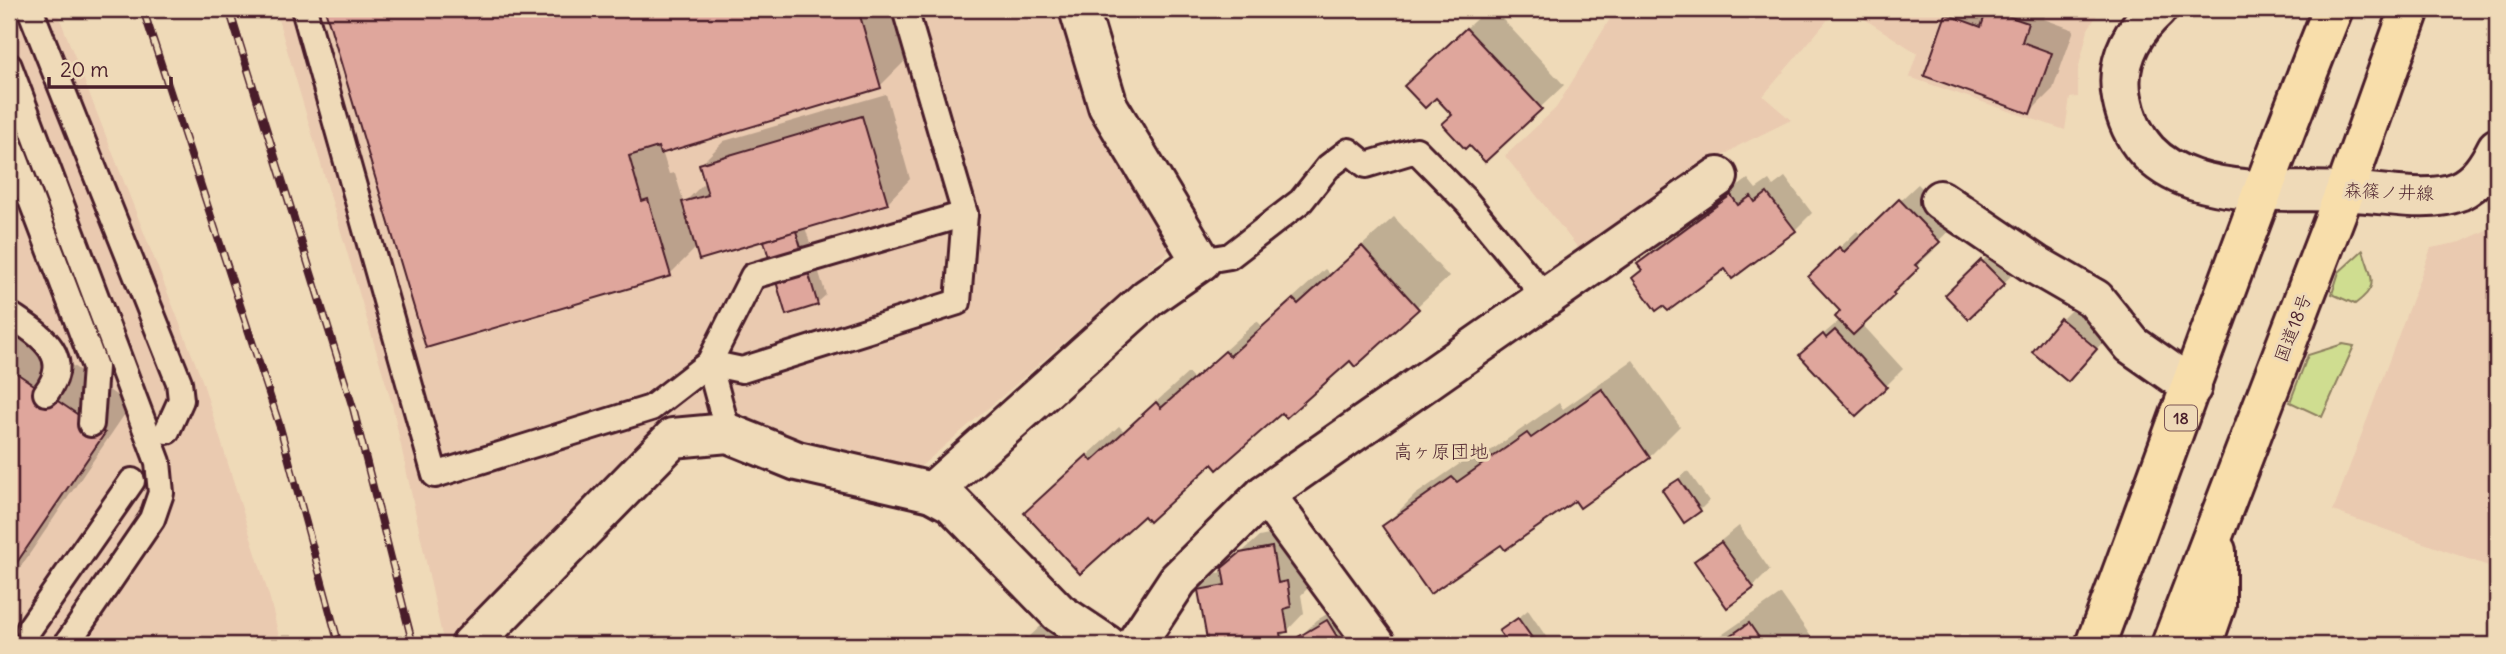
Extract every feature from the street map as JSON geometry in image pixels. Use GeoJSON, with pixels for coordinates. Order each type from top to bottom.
{"type":"FeatureCollection","features":[{"type":"Feature","properties":{"kind":"highway","name":"18"},"geometry":{"type":"LineString","coordinates":[[2095,645],[2192,387],[2261,188],[2333,9]]}},
{"type":"Feature","properties":{"kind":"highway","name":"国道18号"},"geometry":{"type":"LineString","coordinates":[[2171,645],[2345,191],[2410,9]]}},
{"type":"Feature","properties":{"kind":"highway"},"geometry":{"type":"LineString","coordinates":[[2202,645],[2216,604],[2216,531]]}},
{"type":"Feature","properties":{"kind":"street"},"geometry":{"type":"LineString","coordinates":[[932,492],[1148,298],[1201,261],[1108,106],[1079,9]]}},
{"type":"Feature","properties":{"kind":"street","name":"森篠ノ井線"},"geometry":{"type":"LineString","coordinates":[[2157,9],[2143,22],[2122,56],[2120,86],[2126,118],[2144,149],[2173,172],[2215,187],[2345,191],[2427,198],[2459,190],[2486,171],[2497,148]]}},
{"type":"Feature","properties":{"kind":"street"},"geometry":{"type":"LineString","coordinates":[[1135,645],[1178,580],[1265,494],[1718,177]]}},
{"type":"Feature","properties":{"kind":"street"},"geometry":{"type":"LineString","coordinates":[[1940,200],[2036,265],[2095,299],[2132,345],[2192,387]]}},
{"type":"Feature","properties":{"kind":"street"},"geometry":{"type":"LineString","coordinates":[[471,645],[673,438],[728,433],[797,461],[932,492],[952,503],[1059,613],[1107,645]]}},
{"type":"Feature","properties":{"kind":"street"},"geometry":{"type":"LineString","coordinates":[[1265,494],[1376,645]]}},
{"type":"Feature","properties":{"kind":"lane"},"geometry":{"type":"LineString","coordinates":[[30,9],[179,382],[181,400],[167,431]]}},
{"type":"Feature","properties":{"kind":"lane"},"geometry":{"type":"LineString","coordinates":[[304,9],[435,475],[651,408],[709,363],[753,276],[965,214]]}},
{"type":"Feature","properties":{"kind":"lane"},"geometry":{"type":"LineString","coordinates":[[709,363],[742,370],[958,302],[965,214],[905,9]]}},
{"type":"Feature","properties":{"kind":"lane"},"geometry":{"type":"LineString","coordinates":[[9,66],[158,462],[161,493],[152,519],[66,645]]}},
{"type":"Feature","properties":{"kind":"lane"},"geometry":{"type":"LineString","coordinates":[[9,142],[95,368],[91,424]]}},
{"type":"Feature","properties":{"kind":"lane"},"geometry":{"type":"LineString","coordinates":[[1201,261],[1230,257],[1301,201],[1328,167],[1349,151],[1366,165],[1416,150],[1467,202],[1545,297]]}},
{"type":"Feature","properties":{"kind":"lane"},"geometry":{"type":"LineString","coordinates":[[9,314],[44,338],[55,356],[55,380],[46,393]]}},
{"type":"Feature","properties":{"kind":"lane"},"geometry":{"type":"LineString","coordinates":[[709,363],[728,433]]}},
{"type":"Feature","properties":{"kind":"lane"},"geometry":{"type":"LineString","coordinates":[[29,629],[132,481]]}},
{"type":"Feature","properties":{"kind":"shaded area"},"geometry":{"type":"Polygon","coordinates":[[[9,9],[56,9],[202,380],[270,599],[281,645],[9,645],[9,9]]]}},
{"type":"Feature","properties":{"kind":"shaded area"},"geometry":{"type":"Polygon","coordinates":[[[275,9],[1061,9],[1172,249],[919,468],[698,419],[661,430],[444,645],[392,404],[275,9]]]}},
{"type":"Feature","properties":{"kind":"shaded area"},"geometry":{"type":"Polygon","coordinates":[[[1616,9],[1837,9],[1763,96],[1791,120],[1738,146],[1582,253],[1505,156],[1556,108],[1616,9]]]}},
{"type":"Feature","properties":{"kind":"shaded area"},"geometry":{"type":"Polygon","coordinates":[[[1849,9],[2101,9],[2088,29],[2078,70],[2078,97],[2070,98],[2065,130],[1909,77],[1917,53],[1849,9]]]}},
{"type":"Feature","properties":{"kind":"shaded area"},"geometry":{"type":"Polygon","coordinates":[[[2497,225],[2497,569],[2333,511],[2431,248],[2461,242],[2497,225]]]}},
{"type":"Feature","properties":{"kind":"green space"},"geometry":{"type":"Polygon","coordinates":[[[2363,250],[2372,280],[2368,291],[2355,304],[2332,294],[2339,272],[2363,250]]]}},
{"type":"Feature","properties":{"kind":"green space"},"geometry":{"type":"Polygon","coordinates":[[[2343,344],[2354,346],[2322,417],[2290,402],[2308,355],[2343,344]]]}},
{"type":"Feature","properties":{"kind":"building"},"geometry":{"type":"Polygon","coordinates":[[[325,9],[858,9],[881,88],[660,154],[658,147],[629,156],[642,201],[648,199],[671,276],[426,348],[325,9]]]}},
{"type":"Feature","properties":{"kind":"building"},"geometry":{"type":"Polygon","coordinates":[[[1987,9],[2028,23],[2022,42],[2052,53],[2030,114],[1924,76],[1946,14],[1981,27],[1987,9]]]}},
{"type":"Feature","properties":{"kind":"building"},"geometry":{"type":"Polygon","coordinates":[[[1466,28],[1542,109],[1485,162],[1469,145],[1465,149],[1442,124],[1452,115],[1436,98],[1425,108],[1404,86],[1466,28]]]}},
{"type":"Feature","properties":{"kind":"building"},"geometry":{"type":"Polygon","coordinates":[[[862,116],[888,204],[699,260],[682,202],[708,195],[699,164],[862,116]]]}},
{"type":"Feature","properties":{"kind":"building"},"geometry":{"type":"Polygon","coordinates":[[[1767,193],[1796,231],[1732,279],[1725,269],[1668,311],[1663,306],[1656,311],[1632,278],[1642,270],[1637,264],[1731,195],[1738,205],[1751,196],[1755,202],[1767,193]]]}},
{"type":"Feature","properties":{"kind":"building"},"geometry":{"type":"Polygon","coordinates":[[[1899,199],[1940,242],[1915,265],[1919,268],[1893,293],[1895,295],[1853,335],[1835,317],[1840,311],[1808,277],[1839,247],[1844,252],[1899,199]]]}},
{"type":"Feature","properties":{"kind":"building"},"geometry":{"type":"Polygon","coordinates":[[[796,231],[818,305],[786,315],[764,241],[796,231]]]}},
{"type":"Feature","properties":{"kind":"building"},"geometry":{"type":"Polygon","coordinates":[[[1362,246],[1419,309],[1355,367],[1350,361],[1286,418],[1282,413],[1217,470],[1212,464],[1149,522],[1144,516],[1080,574],[1024,513],[1087,455],[1092,461],[1156,402],[1161,408],[1225,351],[1230,356],[1293,299],[1298,304],[1362,246]]]}},
{"type":"Feature","properties":{"kind":"building"},"geometry":{"type":"Polygon","coordinates":[[[1981,260],[2005,284],[1968,319],[1945,295],[1981,260]]]}},
{"type":"Feature","properties":{"kind":"building"},"geometry":{"type":"Polygon","coordinates":[[[2060,318],[2097,349],[2068,382],[2032,352],[2060,318]]]}},
{"type":"Feature","properties":{"kind":"building"},"geometry":{"type":"Polygon","coordinates":[[[1835,330],[1887,387],[1856,416],[1799,355],[1823,334],[1826,338],[1835,330]]]}},
{"type":"Feature","properties":{"kind":"building"},"geometry":{"type":"Polygon","coordinates":[[[9,368],[105,433],[9,574],[9,368]]]}},
{"type":"Feature","properties":{"kind":"building"},"geometry":{"type":"Polygon","coordinates":[[[1602,389],[1650,458],[1580,508],[1575,501],[1505,550],[1501,545],[1430,594],[1382,526],[1452,477],[1457,482],[1527,433],[1531,438],[1602,389]]]}},
{"type":"Feature","properties":{"kind":"building"},"geometry":{"type":"Polygon","coordinates":[[[1679,479],[1701,511],[1684,523],[1662,490],[1679,479]]]}},
{"type":"Feature","properties":{"kind":"building"},"geometry":{"type":"Polygon","coordinates":[[[1721,542],[1754,588],[1727,608],[1694,561],[1721,542]]]}},
{"type":"Feature","properties":{"kind":"building"},"geometry":{"type":"Polygon","coordinates":[[[1272,547],[1278,583],[1287,581],[1291,607],[1284,609],[1288,632],[1280,633],[1281,639],[1244,645],[1239,645],[1238,641],[1208,645],[1198,590],[1225,585],[1222,568],[1240,553],[1272,547]]]}},
{"type":"Feature","properties":{"kind":"building"},"geometry":{"type":"Polygon","coordinates":[[[1518,618],[1537,645],[1509,645],[1499,631],[1518,618]]]}},
{"type":"Feature","properties":{"kind":"building"},"geometry":{"type":"Polygon","coordinates":[[[1327,620],[1342,645],[1303,645],[1298,637],[1327,620]]]}},
{"type":"Feature","properties":{"kind":"building"},"geometry":{"type":"Polygon","coordinates":[[[1749,623],[1764,645],[1717,645],[1749,623]]]}},
{"type":"Feature","properties":{"kind":"building"},"geometry":{"type":"Polygon","coordinates":[[[1026,638],[1048,644],[1048,645],[1024,645],[1026,638]]]}},
{"type":"Feature","properties":{"kind":"railway"},"geometry":{"type":"LineString","coordinates":[[143,9],[280,427],[339,645]]}},
{"type":"Feature","properties":{"kind":"railway"},"geometry":{"type":"LineString","coordinates":[[229,9],[353,408],[413,645]]}},
{"type":"Feature","properties":{"kind":"district","name":"高ヶ原団地"},"geometry":{"type":"Point","coordinates":[1441,451]}}]}
